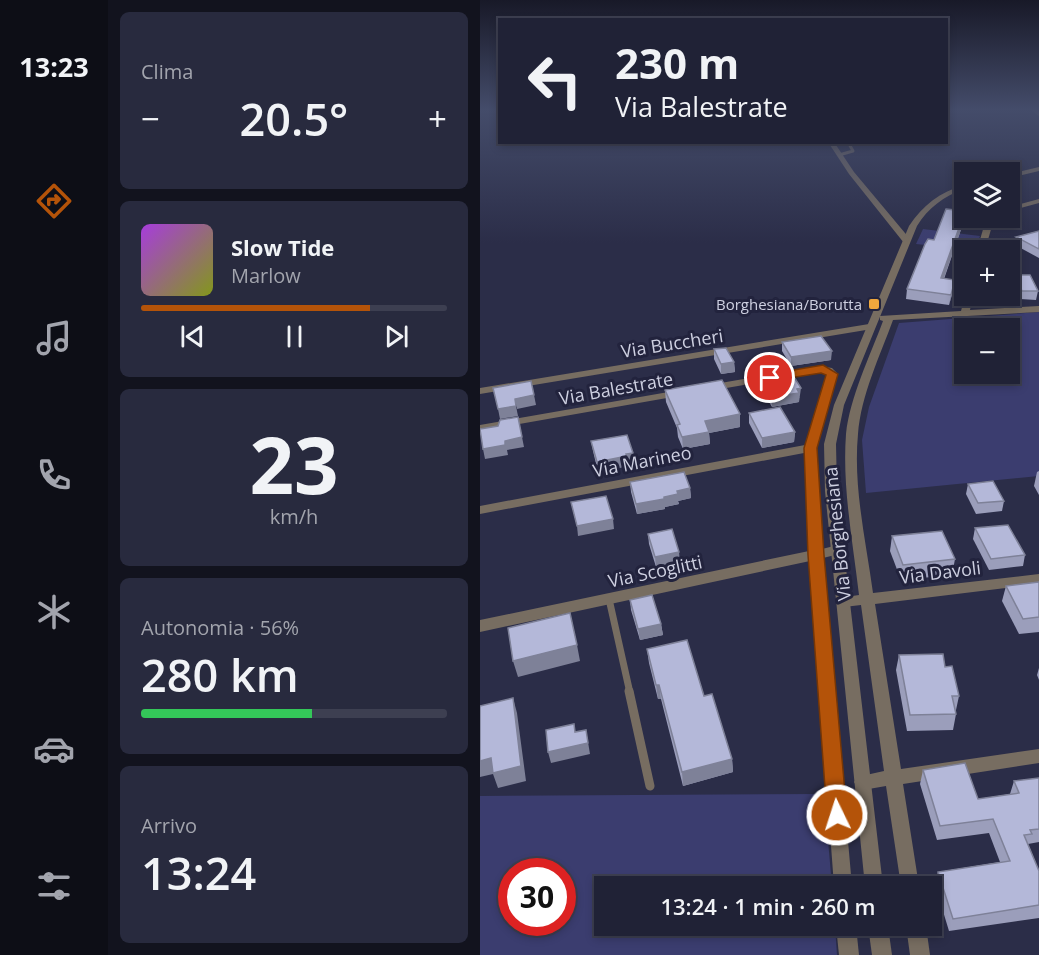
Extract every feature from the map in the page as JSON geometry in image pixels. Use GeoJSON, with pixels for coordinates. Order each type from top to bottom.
{"type":"FeatureCollection","features":[{"type":"Feature","properties":{"kind":"street"},"geometry":{"type":"LineString","coordinates":[[839,155],[907,241]]}},
{"type":"Feature","properties":{"kind":"street"},"geometry":{"type":"LineString","coordinates":[[1020,174],[1039,169]]}},
{"type":"Feature","properties":{"kind":"street","name":"Via Borghesiana"},"geometry":{"type":"LineString","coordinates":[[873,876],[830,473],[833,424],[871,323],[917,219],[927,206],[954,191]]}},
{"type":"Feature","properties":{"kind":"street"},"geometry":{"type":"LineString","coordinates":[[1020,206],[1039,201]]}},
{"type":"Feature","properties":{"kind":"street"},"geometry":{"type":"LineString","coordinates":[[964,314],[966,306]]}},
{"type":"Feature","properties":{"kind":"street","name":"Via Buccheri"},"geometry":{"type":"LineString","coordinates":[[480,391],[889,318],[1039,309]]}},
{"type":"Feature","properties":{"kind":"street","name":"Via Borghesiana"},"geometry":{"type":"LineString","coordinates":[[889,318],[857,407],[852,434],[851,473],[867,599],[896,777],[909,876]]}},
{"type":"Feature","properties":{"kind":"street","name":"Via Balestrate"},"geometry":{"type":"LineString","coordinates":[[480,428],[815,370],[828,370]]}},
{"type":"Feature","properties":{"kind":"street","name":"Via Borghesiana"},"geometry":{"type":"LineString","coordinates":[[828,370],[832,375],[810,448],[816,555],[842,876]]}},
{"type":"Feature","properties":{"kind":"street","name":"Via Marineo"},"geometry":{"type":"LineString","coordinates":[[480,510],[810,448]]}},
{"type":"Feature","properties":{"kind":"street"},"geometry":{"type":"LineString","coordinates":[[830,473],[851,473]]}},
{"type":"Feature","properties":{"kind":"street","name":"Via Scoglitti"},"geometry":{"type":"LineString","coordinates":[[480,626],[838,550]]}},
{"type":"Feature","properties":{"kind":"street","name":"Via Davoli"},"geometry":{"type":"LineString","coordinates":[[844,602],[1039,579]]}},
{"type":"Feature","properties":{"kind":"street"},"geometry":{"type":"LineString","coordinates":[[863,782],[1039,756]]}},
{"type":"Feature","properties":{"kind":"street"},"geometry":{"type":"LineString","coordinates":[[847,936],[849,955]]}},
{"type":"Feature","properties":{"kind":"street"},"geometry":{"type":"LineString","coordinates":[[879,936],[882,955]]}},
{"type":"Feature","properties":{"kind":"street"},"geometry":{"type":"LineString","coordinates":[[917,936],[920,955]]}},
{"type":"Feature","properties":{"kind":"lane"},"geometry":{"type":"LineString","coordinates":[[839,155],[844,154]]}},
{"type":"Feature","properties":{"kind":"lane"},"geometry":{"type":"LineString","coordinates":[[609,599],[650,786]]}},
{"type":"Feature","properties":{"kind":"shaded area"},"geometry":{"type":"Polygon","coordinates":[[[923,229],[980,236],[979,240],[954,240],[954,248],[916,244],[923,229]]]}},
{"type":"Feature","properties":{"kind":"shaded area"},"geometry":{"type":"Polygon","coordinates":[[[1039,312],[1039,476],[866,493],[862,440],[869,407],[899,323],[954,319],[954,384],[1020,384],[1020,318],[963,318],[1039,312]]]}},
{"type":"Feature","properties":{"kind":"shaded area"},"geometry":{"type":"Polygon","coordinates":[[[824,794],[831,876],[594,876],[594,936],[836,936],[837,955],[480,955],[480,796],[824,794]]]}},
{"type":"Feature","properties":{"kind":"building"},"geometry":{"type":"Polygon","coordinates":[[[946,209],[954,210],[954,228],[959,228],[941,278],[954,280],[951,295],[907,289],[925,244],[928,239],[934,240],[946,209]]]}},
{"type":"Feature","properties":{"kind":"building"},"geometry":{"type":"Polygon","coordinates":[[[1039,231],[1039,249],[1016,237],[1039,231]]]}},
{"type":"Feature","properties":{"kind":"building"},"geometry":{"type":"Polygon","coordinates":[[[1020,275],[1030,275],[1038,291],[1022,291],[1020,275]]]}},
{"type":"Feature","properties":{"kind":"building"},"geometry":{"type":"Polygon","coordinates":[[[821,336],[832,351],[791,357],[782,342],[821,336]]]}},
{"type":"Feature","properties":{"kind":"building"},"geometry":{"type":"Polygon","coordinates":[[[726,348],[734,362],[721,364],[714,349],[726,348]]]}},
{"type":"Feature","properties":{"kind":"building"},"geometry":{"type":"Polygon","coordinates":[[[791,372],[801,388],[797,389],[799,393],[772,397],[760,377],[791,372]]]}},
{"type":"Feature","properties":{"kind":"building"},"geometry":{"type":"Polygon","coordinates":[[[722,380],[740,414],[705,421],[709,432],[682,437],[677,425],[680,424],[665,390],[722,380]]]}},
{"type":"Feature","properties":{"kind":"building"},"geometry":{"type":"Polygon","coordinates":[[[531,381],[534,395],[515,399],[516,406],[498,409],[493,388],[531,381]]]}},
{"type":"Feature","properties":{"kind":"building"},"geometry":{"type":"Polygon","coordinates":[[[780,407],[795,432],[762,438],[749,413],[780,407]]]}},
{"type":"Feature","properties":{"kind":"building"},"geometry":{"type":"Polygon","coordinates":[[[518,417],[522,437],[505,441],[505,445],[483,449],[480,429],[498,426],[500,420],[518,417]]]}},
{"type":"Feature","properties":{"kind":"building"},"geometry":{"type":"Polygon","coordinates":[[[627,435],[633,453],[597,462],[591,441],[627,435]]]}},
{"type":"Feature","properties":{"kind":"building"},"geometry":{"type":"Polygon","coordinates":[[[684,472],[690,488],[677,491],[678,494],[664,497],[664,499],[636,504],[630,482],[684,472]]]}},
{"type":"Feature","properties":{"kind":"building"},"geometry":{"type":"Polygon","coordinates":[[[993,481],[1004,501],[978,503],[968,484],[993,481]]]}},
{"type":"Feature","properties":{"kind":"building"},"geometry":{"type":"Polygon","coordinates":[[[606,496],[613,519],[577,526],[571,502],[606,496]]]}},
{"type":"Feature","properties":{"kind":"building"},"geometry":{"type":"Polygon","coordinates":[[[1008,525],[1025,555],[991,559],[975,528],[1008,525]]]}},
{"type":"Feature","properties":{"kind":"building"},"geometry":{"type":"Polygon","coordinates":[[[672,529],[679,552],[655,557],[648,534],[672,529]]]}},
{"type":"Feature","properties":{"kind":"building"},"geometry":{"type":"Polygon","coordinates":[[[942,531],[955,559],[903,565],[892,536],[942,531]]]}},
{"type":"Feature","properties":{"kind":"building"},"geometry":{"type":"Polygon","coordinates":[[[1039,582],[1039,617],[1023,619],[1006,586],[1039,582]]]}},
{"type":"Feature","properties":{"kind":"building"},"geometry":{"type":"Polygon","coordinates":[[[652,595],[661,624],[638,629],[630,600],[652,595]]]}},
{"type":"Feature","properties":{"kind":"building"},"geometry":{"type":"Polygon","coordinates":[[[570,613],[577,645],[513,661],[508,628],[570,613]]]}},
{"type":"Feature","properties":{"kind":"building"},"geometry":{"type":"Polygon","coordinates":[[[687,640],[704,696],[712,694],[732,759],[682,772],[647,649],[687,640]]]}},
{"type":"Feature","properties":{"kind":"building"},"geometry":{"type":"Polygon","coordinates":[[[943,654],[945,667],[952,666],[959,696],[952,696],[956,714],[910,715],[899,655],[943,654]]]}},
{"type":"Feature","properties":{"kind":"building"},"geometry":{"type":"Polygon","coordinates":[[[513,698],[521,766],[493,773],[491,758],[480,761],[480,706],[513,698]]]}},
{"type":"Feature","properties":{"kind":"building"},"geometry":{"type":"Polygon","coordinates":[[[574,724],[575,732],[586,730],[588,743],[548,752],[546,730],[574,724]]]}},
{"type":"Feature","properties":{"kind":"building"},"geometry":{"type":"Polygon","coordinates":[[[965,763],[978,799],[1019,793],[1014,781],[1039,778],[1039,829],[1030,830],[1032,834],[1024,835],[1039,871],[1039,905],[953,919],[942,885],[942,876],[939,876],[938,872],[1010,861],[993,819],[940,826],[923,770],[965,763]]]}},
{"type":"Feature","properties":{"kind":"place","name":"Borghesiana/Borutta"},"geometry":{"type":"Point","coordinates":[874,304]}},
{"type":"Feature","properties":{"kind":"route"},"geometry":{"type":"LineString","coordinates":[[770,378],[823,369],[833,374],[810,448],[816,555],[837,815]]}}]}
